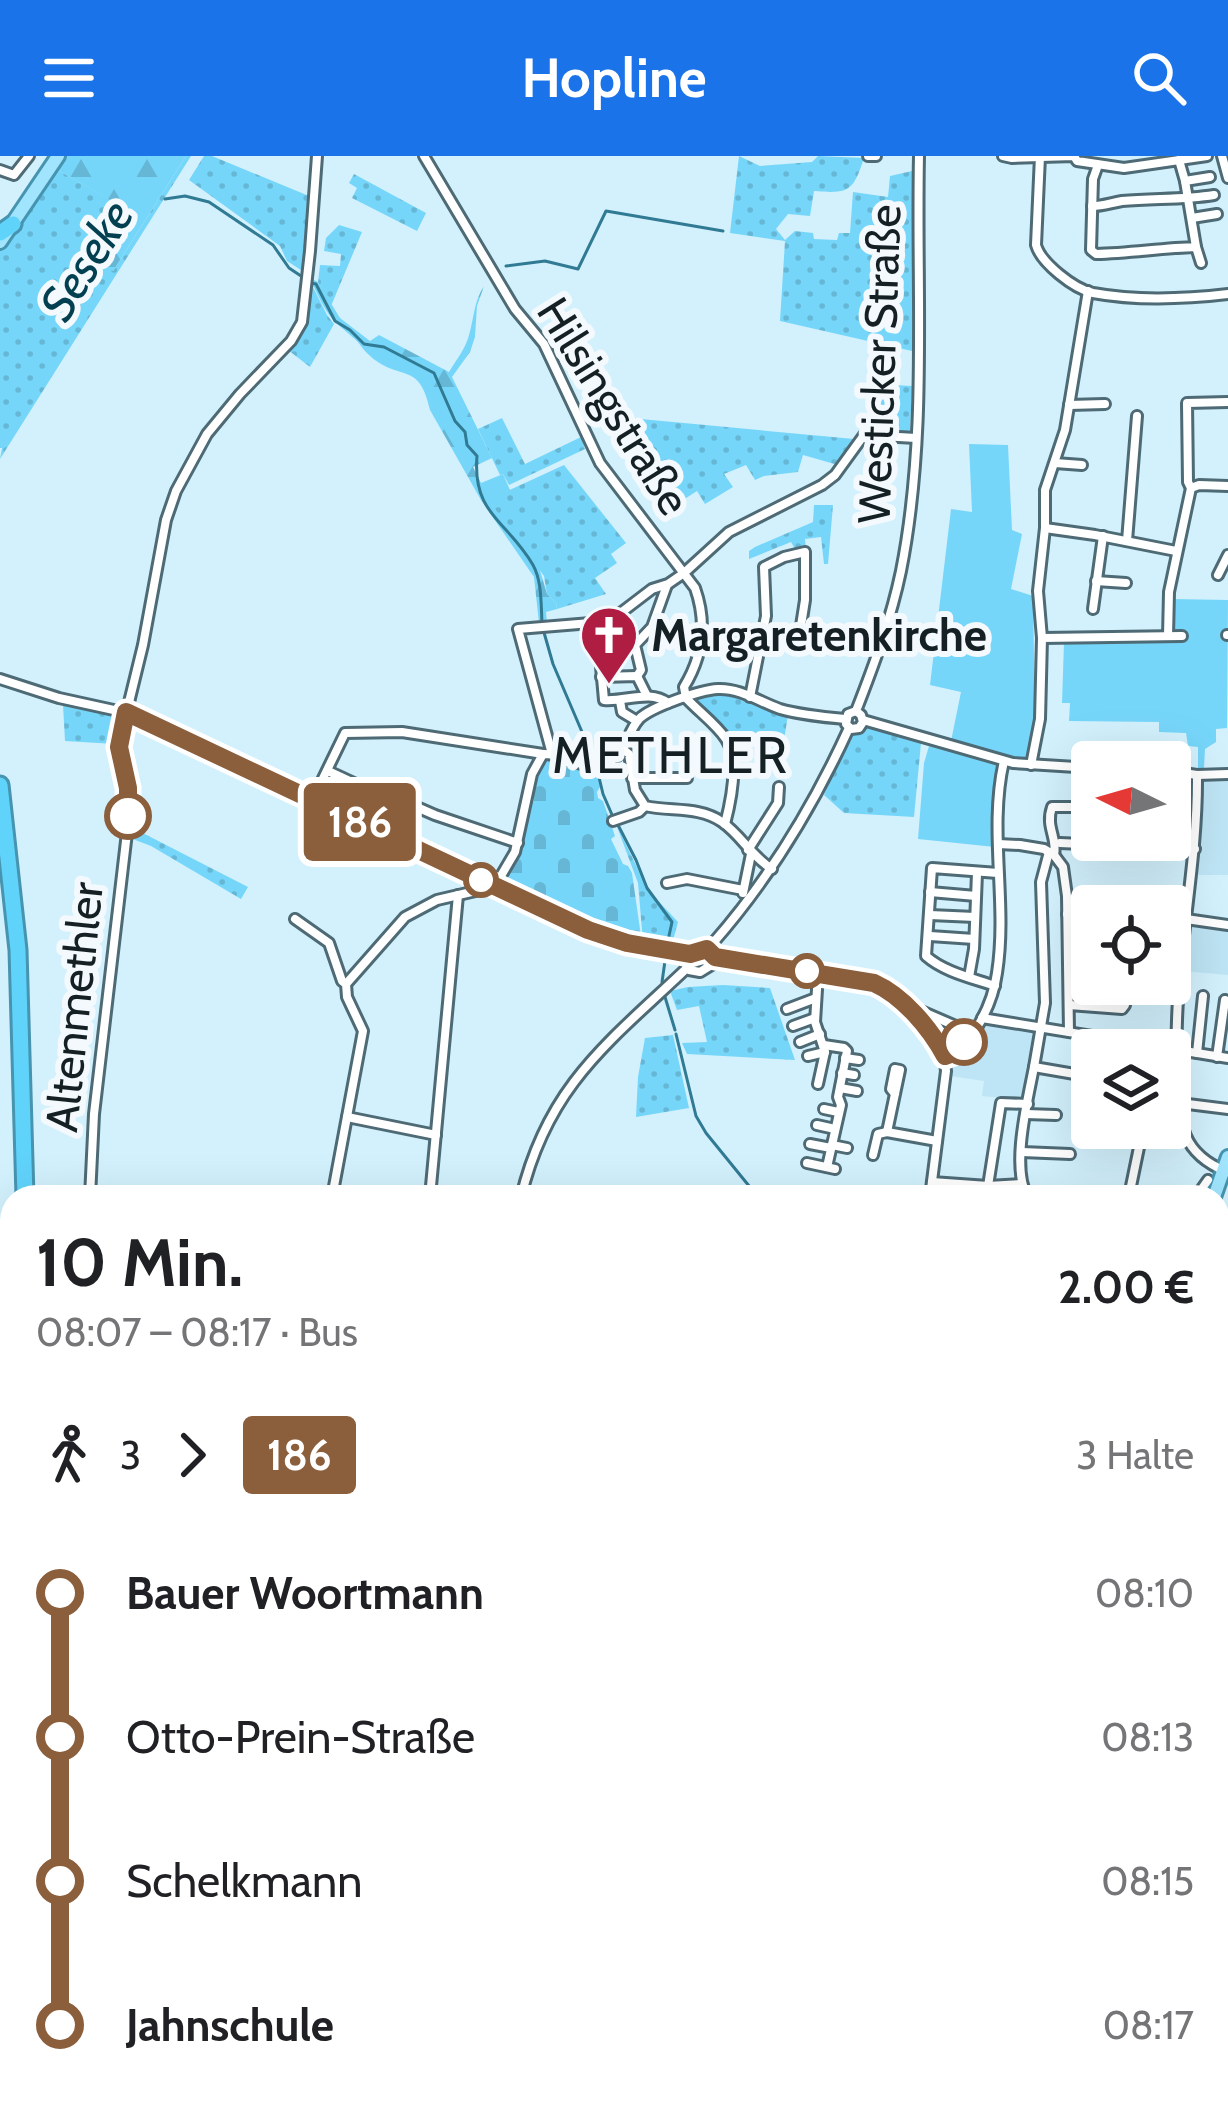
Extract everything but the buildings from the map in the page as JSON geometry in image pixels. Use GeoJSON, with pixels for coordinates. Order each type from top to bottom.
{"type":"FeatureCollection","features":[{"type":"Feature","properties":{"kind":"highway"},"geometry":{"type":"LineString","coordinates":[[0,784],[18,950],[25,1185]]}},
{"type":"Feature","properties":{"kind":"highway"},"geometry":{"type":"LineString","coordinates":[[0,859],[8,951],[14,1185]]}},
{"type":"Feature","properties":{"kind":"main road"},"geometry":{"type":"LineString","coordinates":[[4,233],[54,160]]}},
{"type":"Feature","properties":{"kind":"street"},"geometry":{"type":"LineString","coordinates":[[0,170],[17,173],[28,156]]}},
{"type":"Feature","properties":{"kind":"street","name":"Altenmethler"},"geometry":{"type":"LineString","coordinates":[[91,1185],[128,824],[128,788],[119,747],[166,520],[176,491],[218,420],[291,341],[302,322],[317,156]]}},
{"type":"Feature","properties":{"kind":"street","name":"Hilsingstraße"},"geometry":{"type":"LineString","coordinates":[[424,156],[515,309],[544,344],[591,449],[698,598],[702,636],[696,666],[683,690],[686,698]]}},
{"type":"Feature","properties":{"kind":"street","name":"Westicker Straße"},"geometry":{"type":"LineString","coordinates":[[860,716],[900,573],[912,499],[919,156]]}},
{"type":"Feature","properties":{"kind":"street"},"geometry":{"type":"LineString","coordinates":[[1003,156],[1075,156],[1077,161],[1124,167],[1149,160],[1207,156]]}},
{"type":"Feature","properties":{"kind":"street"},"geometry":{"type":"LineString","coordinates":[[1222,156],[1228,178]]}},
{"type":"Feature","properties":{"kind":"street"},"geometry":{"type":"LineString","coordinates":[[1041,157],[1035,237],[1044,262],[1088,291],[1154,298],[1228,294]]}},
{"type":"Feature","properties":{"kind":"street"},"geometry":{"type":"LineString","coordinates":[[1173,159],[1185,181],[1201,263]]}},
{"type":"Feature","properties":{"kind":"street"},"geometry":{"type":"LineString","coordinates":[[1101,162],[1093,179],[1093,253],[1196,247]]}},
{"type":"Feature","properties":{"kind":"street"},"geometry":{"type":"LineString","coordinates":[[1185,181],[1210,177]]}},
{"type":"Feature","properties":{"kind":"street"},"geometry":{"type":"LineString","coordinates":[[1092,206],[1214,194]]}},
{"type":"Feature","properties":{"kind":"street"},"geometry":{"type":"LineString","coordinates":[[1192,218],[1217,214]]}},
{"type":"Feature","properties":{"kind":"street"},"geometry":{"type":"LineString","coordinates":[[1031,765],[1040,719],[1038,591],[1045,490],[1070,404],[1088,291]]}},
{"type":"Feature","properties":{"kind":"street"},"geometry":{"type":"LineString","coordinates":[[1168,636],[1169,592],[1191,488],[1187,403],[1228,402]]}},
{"type":"Feature","properties":{"kind":"street"},"geometry":{"type":"LineString","coordinates":[[1070,404],[1105,404]]}},
{"type":"Feature","properties":{"kind":"street"},"geometry":{"type":"LineString","coordinates":[[1127,542],[1137,416]]}},
{"type":"Feature","properties":{"kind":"street"},"geometry":{"type":"LineString","coordinates":[[334,1185],[363,1031],[346,997],[346,985],[405,917],[424,905],[491,885],[510,863],[530,782],[548,754],[518,629],[614,618],[652,589],[684,573],[729,532],[822,485],[835,475],[860,437],[916,439]]}},
{"type":"Feature","properties":{"kind":"street"},"geometry":{"type":"LineString","coordinates":[[1054,463],[1082,466]]}},
{"type":"Feature","properties":{"kind":"street"},"geometry":{"type":"LineString","coordinates":[[1191,488],[1228,486]]}},
{"type":"Feature","properties":{"kind":"street"},"geometry":{"type":"LineString","coordinates":[[1045,528],[1176,551]]}},
{"type":"Feature","properties":{"kind":"street"},"geometry":{"type":"LineString","coordinates":[[1093,609],[1103,536]]}},
{"type":"Feature","properties":{"kind":"street"},"geometry":{"type":"LineString","coordinates":[[750,697],[765,630],[764,567],[805,552],[800,632],[765,630]]}},
{"type":"Feature","properties":{"kind":"street"},"geometry":{"type":"LineString","coordinates":[[1218,575],[1228,555]]}},
{"type":"Feature","properties":{"kind":"street"},"geometry":{"type":"LineString","coordinates":[[1096,581],[1126,583]]}},
{"type":"Feature","properties":{"kind":"street"},"geometry":{"type":"LineString","coordinates":[[638,676],[635,645],[654,624],[668,584]]}},
{"type":"Feature","properties":{"kind":"street"},"geometry":{"type":"LineString","coordinates":[[597,622],[604,700],[656,695],[670,704]]}},
{"type":"Feature","properties":{"kind":"street"},"geometry":{"type":"LineString","coordinates":[[1042,638],[1181,636]]}},
{"type":"Feature","properties":{"kind":"street"},"geometry":{"type":"LineString","coordinates":[[601,676],[638,676]]}},
{"type":"Feature","properties":{"kind":"street"},"geometry":{"type":"LineString","coordinates":[[638,676],[647,696]]}},
{"type":"Feature","properties":{"kind":"street"},"geometry":{"type":"LineString","coordinates":[[0,679],[126,712],[606,937],[690,954],[707,949],[772,869],[811,807],[848,714],[1004,760],[1071,767]]}},
{"type":"Feature","properties":{"kind":"street"},"geometry":{"type":"LineString","coordinates":[[313,799],[345,733],[402,732],[596,765],[624,750],[638,721],[649,712],[717,689],[859,728],[860,716]]}},
{"type":"Feature","properties":{"kind":"street"},"geometry":{"type":"LineString","coordinates":[[686,698],[722,734],[732,752],[725,824]]}},
{"type":"Feature","properties":{"kind":"street"},"geometry":{"type":"LineString","coordinates":[[620,700],[625,715],[638,721]]}},
{"type":"Feature","properties":{"kind":"street"},"geometry":{"type":"LineString","coordinates":[[624,750],[645,806],[687,809],[725,824],[772,869]]}},
{"type":"Feature","properties":{"kind":"street"},"geometry":{"type":"LineString","coordinates":[[945,1056],[956,1052],[972,1033],[995,986],[1004,760]]}},
{"type":"Feature","properties":{"kind":"street"},"geometry":{"type":"LineString","coordinates":[[328,771],[384,797]]}},
{"type":"Feature","properties":{"kind":"street"},"geometry":{"type":"LineString","coordinates":[[1191,774],[1228,774]]}},
{"type":"Feature","properties":{"kind":"street"},"geometry":{"type":"LineString","coordinates":[[1190,885],[1197,775]]}},
{"type":"Feature","properties":{"kind":"street"},"geometry":{"type":"LineString","coordinates":[[632,778],[687,778]]}},
{"type":"Feature","properties":{"kind":"street"},"geometry":{"type":"LineString","coordinates":[[667,883],[687,879],[743,892],[750,852],[778,803],[779,787]]}},
{"type":"Feature","properties":{"kind":"street"},"geometry":{"type":"LineString","coordinates":[[403,801],[518,843]]}},
{"type":"Feature","properties":{"kind":"street"},"geometry":{"type":"LineString","coordinates":[[613,821],[645,806]]}},
{"type":"Feature","properties":{"kind":"street"},"geometry":{"type":"LineString","coordinates":[[1005,1185],[1022,1184],[1027,1108],[1045,992],[1042,882],[1055,843],[1049,826],[1052,807],[1071,807]]}},
{"type":"Feature","properties":{"kind":"street"},"geometry":{"type":"LineString","coordinates":[[1060,843],[1195,849]]}},
{"type":"Feature","properties":{"kind":"street"},"geometry":{"type":"LineString","coordinates":[[982,1018],[1069,1032],[1065,874],[1052,853],[998,844]]}},
{"type":"Feature","properties":{"kind":"street"},"geometry":{"type":"LineString","coordinates":[[995,986],[927,958],[932,868],[998,873]]}},
{"type":"Feature","properties":{"kind":"street"},"geometry":{"type":"LineString","coordinates":[[969,977],[977,873]]}},
{"type":"Feature","properties":{"kind":"street"},"geometry":{"type":"LineString","coordinates":[[930,892],[976,896]]}},
{"type":"Feature","properties":{"kind":"street"},"geometry":{"type":"LineString","coordinates":[[431,1185],[458,896]]}},
{"type":"Feature","properties":{"kind":"street"},"geometry":{"type":"LineString","coordinates":[[930,915],[975,917]]}},
{"type":"Feature","properties":{"kind":"street"},"geometry":{"type":"LineString","coordinates":[[295,919],[329,943],[346,985]]}},
{"type":"Feature","properties":{"kind":"street"},"geometry":{"type":"LineString","coordinates":[[1191,919],[1227,922]]}},
{"type":"Feature","properties":{"kind":"street"},"geometry":{"type":"LineString","coordinates":[[929,936],[974,939]]}},
{"type":"Feature","properties":{"kind":"street"},"geometry":{"type":"LineString","coordinates":[[707,949],[715,957],[864,980],[885,988],[928,1030],[945,1056],[946,1080],[932,1185]]}},
{"type":"Feature","properties":{"kind":"street"},"geometry":{"type":"LineString","coordinates":[[690,954],[686,961],[692,972],[711,967],[715,957]]}},
{"type":"Feature","properties":{"kind":"street"},"geometry":{"type":"LineString","coordinates":[[525,1185],[537,1147],[572,1083],[601,1047],[687,968]]}},
{"type":"Feature","properties":{"kind":"street"},"geometry":{"type":"LineString","coordinates":[[818,973],[815,1018],[823,1044],[818,1084]]}},
{"type":"Feature","properties":{"kind":"street"},"geometry":{"type":"LineString","coordinates":[[1196,1053],[1203,996]]}},
{"type":"Feature","properties":{"kind":"street"},"geometry":{"type":"LineString","coordinates":[[787,1009],[816,998]]}},
{"type":"Feature","properties":{"kind":"street"},"geometry":{"type":"LineString","coordinates":[[1191,1052],[1223,1058],[1225,1000]]}},
{"type":"Feature","properties":{"kind":"street"},"geometry":{"type":"LineString","coordinates":[[1069,1005],[1123,1009],[1125,1005]]}},
{"type":"Feature","properties":{"kind":"street"},"geometry":{"type":"LineString","coordinates":[[914,1008],[972,1033]]}},
{"type":"Feature","properties":{"kind":"street"},"geometry":{"type":"LineString","coordinates":[[793,1026],[815,1018]]}},
{"type":"Feature","properties":{"kind":"street"},"geometry":{"type":"LineString","coordinates":[[800,1042],[847,1051],[831,1168],[807,1163]]}},
{"type":"Feature","properties":{"kind":"street"},"geometry":{"type":"LineString","coordinates":[[808,1056],[823,1044]]}},
{"type":"Feature","properties":{"kind":"street"},"geometry":{"type":"LineString","coordinates":[[845,1058],[859,1060]]}},
{"type":"Feature","properties":{"kind":"street"},"geometry":{"type":"LineString","coordinates":[[1034,1066],[1071,1072]]}},
{"type":"Feature","properties":{"kind":"street"},"geometry":{"type":"LineString","coordinates":[[842,1073],[854,1075]]}},
{"type":"Feature","properties":{"kind":"street"},"geometry":{"type":"LineString","coordinates":[[840,1088],[857,1091]]}},
{"type":"Feature","properties":{"kind":"street"},"geometry":{"type":"LineString","coordinates":[[887,1132],[895,1094]]}},
{"type":"Feature","properties":{"kind":"street"},"geometry":{"type":"LineString","coordinates":[[988,1185],[1001,1103],[1056,1115]]}},
{"type":"Feature","properties":{"kind":"street"},"geometry":{"type":"LineString","coordinates":[[1191,1104],[1228,1109]]}},
{"type":"Feature","properties":{"kind":"street"},"geometry":{"type":"LineString","coordinates":[[824,1109],[838,1112]]}},
{"type":"Feature","properties":{"kind":"street"},"geometry":{"type":"LineString","coordinates":[[346,1117],[436,1135]]}},
{"type":"Feature","properties":{"kind":"street"},"geometry":{"type":"LineString","coordinates":[[817,1126],[835,1129]]}},
{"type":"Feature","properties":{"kind":"street"},"geometry":{"type":"LineString","coordinates":[[873,1155],[877,1136],[887,1132],[937,1141]]}},
{"type":"Feature","properties":{"kind":"street"},"geometry":{"type":"LineString","coordinates":[[810,1144],[848,1148]]}},
{"type":"Feature","properties":{"kind":"street"},"geometry":{"type":"LineString","coordinates":[[1191,1144],[1207,1160],[1227,1166]]}},
{"type":"Feature","properties":{"kind":"street"},"geometry":{"type":"LineString","coordinates":[[1131,1185],[1139,1149]]}},
{"type":"Feature","properties":{"kind":"street"},"geometry":{"type":"LineString","coordinates":[[1022,1152],[1070,1154]]}},
{"type":"Feature","properties":{"kind":"street"},"geometry":{"type":"LineString","coordinates":[[1204,1185],[1208,1180]]}},
{"type":"Feature","properties":{"kind":"street"},"geometry":{"type":"LineString","coordinates":[[932,1182],[974,1185]]}},
{"type":"Feature","properties":{"kind":"shaded area"},"geometry":{"type":"Polygon","coordinates":[[[1202,776],[1228,777],[1228,875],[1193,875],[1202,776]]]}},
{"type":"Feature","properties":{"kind":"shaded area"},"geometry":{"type":"Polygon","coordinates":[[[1191,924],[1228,932],[1228,975],[1191,972],[1191,924]]]}},
{"type":"Feature","properties":{"kind":"shaded area"},"geometry":{"type":"Polygon","coordinates":[[[986,1021],[1034,1030],[1023,1100],[982,1096],[984,1081],[950,1076],[953,1060],[986,1021]]]}},
{"type":"Feature","properties":{"kind":"green space"},"geometry":{"type":"Polygon","coordinates":[[[63,156],[186,156],[113,271],[86,256],[115,203],[56,169],[63,156]]]}},
{"type":"Feature","properties":{"kind":"green space"},"geometry":{"type":"Polygon","coordinates":[[[186,156],[191,156],[0,459],[0,249],[56,169],[116,203],[113,271],[186,156]]]}},
{"type":"Feature","properties":{"kind":"green space"},"geometry":{"type":"Polygon","coordinates":[[[204,156],[309,196],[304,272],[287,261],[280,246],[189,180],[204,156]]]}},
{"type":"Feature","properties":{"kind":"green space"},"geometry":{"type":"Polygon","coordinates":[[[739,156],[760,166],[812,162],[818,156],[864,158],[848,188],[814,191],[810,216],[788,214],[776,229],[785,240],[795,231],[813,233],[814,239],[837,240],[839,233],[850,233],[853,192],[888,197],[890,176],[912,171],[912,351],[780,321],[785,241],[730,233],[739,156]]]}},
{"type":"Feature","properties":{"kind":"green space"},"geometry":{"type":"Polygon","coordinates":[[[354,174],[426,213],[417,231],[352,198],[357,188],[349,183],[354,174]]]}},
{"type":"Feature","properties":{"kind":"green space"},"geometry":{"type":"Polygon","coordinates":[[[339,225],[362,232],[331,306],[318,282],[320,265],[340,266],[341,254],[324,251],[326,238],[339,225]]]}},
{"type":"Feature","properties":{"kind":"green space"},"geometry":{"type":"Polygon","coordinates":[[[310,278],[318,282],[340,318],[370,341],[379,335],[449,372],[468,340],[484,286],[470,352],[452,377],[492,458],[473,467],[481,483],[503,474],[510,490],[489,501],[539,567],[547,594],[556,603],[557,609],[546,612],[547,623],[539,623],[534,577],[481,500],[420,384],[367,353],[327,312],[309,285],[310,278]]]}},
{"type":"Feature","properties":{"kind":"green space"},"geometry":{"type":"Polygon","coordinates":[[[309,285],[334,324],[310,367],[288,350],[306,320],[309,285]]]}},
{"type":"Feature","properties":{"kind":"green space"},"geometry":{"type":"Polygon","coordinates":[[[892,385],[912,386],[910,434],[858,435],[892,385]]]}},
{"type":"Feature","properties":{"kind":"green space"},"geometry":{"type":"Polygon","coordinates":[[[598,415],[854,439],[838,465],[803,455],[798,472],[755,480],[746,465],[724,474],[733,487],[705,504],[697,491],[683,500],[675,490],[661,499],[598,415]]]}},
{"type":"Feature","properties":{"kind":"green space"},"geometry":{"type":"Polygon","coordinates":[[[502,418],[525,464],[581,437],[585,449],[509,485],[478,429],[502,418]]]}},
{"type":"Feature","properties":{"kind":"green space"},"geometry":{"type":"Polygon","coordinates":[[[969,444],[1008,445],[1012,530],[1022,534],[1011,589],[1033,596],[1035,717],[1026,758],[997,757],[995,847],[918,839],[924,763],[929,746],[949,751],[961,692],[930,685],[951,509],[972,512],[969,444]]]}},
{"type":"Feature","properties":{"kind":"green space"},"geometry":{"type":"Polygon","coordinates":[[[564,465],[626,543],[611,554],[617,563],[595,578],[606,594],[557,609],[547,594],[544,576],[488,500],[564,465]]]}},
{"type":"Feature","properties":{"kind":"green space"},"geometry":{"type":"Polygon","coordinates":[[[814,505],[833,505],[828,564],[824,564],[821,537],[805,539],[806,549],[796,551],[791,542],[749,559],[755,547],[813,522],[814,505]]]}},
{"type":"Feature","properties":{"kind":"green space"},"geometry":{"type":"Polygon","coordinates":[[[1172,599],[1228,600],[1227,728],[1216,729],[1216,742],[1205,749],[1204,768],[1198,768],[1198,747],[1191,746],[1186,733],[1159,732],[1159,722],[1069,721],[1070,703],[1062,703],[1064,642],[1170,639],[1172,599]]]}},
{"type":"Feature","properties":{"kind":"green space"},"geometry":{"type":"Polygon","coordinates":[[[717,690],[788,715],[782,752],[764,744],[732,741],[696,700],[717,690]]]}},
{"type":"Feature","properties":{"kind":"green space"},"geometry":{"type":"Polygon","coordinates":[[[63,705],[119,716],[115,744],[65,741],[63,705]]]}},
{"type":"Feature","properties":{"kind":"green space"},"geometry":{"type":"Polygon","coordinates":[[[871,726],[921,743],[914,817],[844,813],[824,795],[851,735],[871,726]]]}},
{"type":"Feature","properties":{"kind":"green space"},"geometry":{"type":"Polygon","coordinates":[[[546,756],[598,767],[598,798],[615,836],[611,839],[632,873],[642,943],[606,934],[502,886],[540,759],[546,756]]]}},
{"type":"Feature","properties":{"kind":"green space"},"geometry":{"type":"Polygon","coordinates":[[[616,824],[648,890],[678,922],[672,944],[643,942],[638,883],[616,824]]]}},
{"type":"Feature","properties":{"kind":"green space"},"geometry":{"type":"Polygon","coordinates":[[[131,827],[248,887],[241,899],[130,838],[131,827]]]}},
{"type":"Feature","properties":{"kind":"green space"},"geometry":{"type":"Polygon","coordinates":[[[723,985],[770,988],[795,1060],[687,1054],[682,1043],[707,1042],[699,1006],[677,1010],[670,991],[723,985]]]}},
{"type":"Feature","properties":{"kind":"green space"},"geometry":{"type":"Polygon","coordinates":[[[673,1035],[689,1108],[636,1117],[645,1038],[673,1035]]]}},
{"type":"Feature","properties":{"kind":"waterway"},"geometry":{"type":"LineString","coordinates":[[165,199],[185,196],[209,202],[273,245],[289,268],[304,278]]}},
{"type":"Feature","properties":{"kind":"waterway"},"geometry":{"type":"LineString","coordinates":[[506,266],[545,261],[578,269],[606,211],[723,231]]}},
{"type":"Feature","properties":{"kind":"waterway"},"geometry":{"type":"LineString","coordinates":[[311,283],[316,284],[335,321],[364,344],[384,347],[434,373],[467,445],[477,456],[477,476],[486,505],[536,571],[542,623]]}},
{"type":"Feature","properties":{"kind":"waterway"},"geometry":{"type":"LineString","coordinates":[[543,629],[594,760]]}},
{"type":"Feature","properties":{"kind":"waterway"},"geometry":{"type":"LineString","coordinates":[[597,769],[613,817]]}},
{"type":"Feature","properties":{"kind":"waterway"},"geometry":{"type":"LineString","coordinates":[[618,825],[647,888],[672,922],[667,945]]}},
{"type":"Feature","properties":{"kind":"waterway"},"geometry":{"type":"LineString","coordinates":[[662,982],[666,954]]}},
{"type":"Feature","properties":{"kind":"waterway"},"geometry":{"type":"LineString","coordinates":[[665,997],[675,1030]]}},
{"type":"Feature","properties":{"kind":"waterway"},"geometry":{"type":"LineString","coordinates":[[676,1034],[696,1116],[748,1185]]}},
{"type":"Feature","properties":{"kind":"bus line","name":"186"},"geometry":{"type":"LineString","coordinates":[[128,816],[128,788],[119,754],[126,712],[588,930],[642,946],[690,954],[707,949],[715,957],[874,983],[920,1022],[945,1056],[964,1042]]}},
{"type":"Feature","properties":{"kind":"place","name":"Margaretenkirche"},"geometry":{"type":"Point","coordinates":[609,686]}},
{"type":"Feature","properties":{"kind":"district","name":"METHLER"},"geometry":{"type":"Point","coordinates":[671,755]}},
{"type":"Feature","properties":{"kind":"water label","name":"Seseke"},"geometry":{"type":"Point","coordinates":[86,260]}}]}
